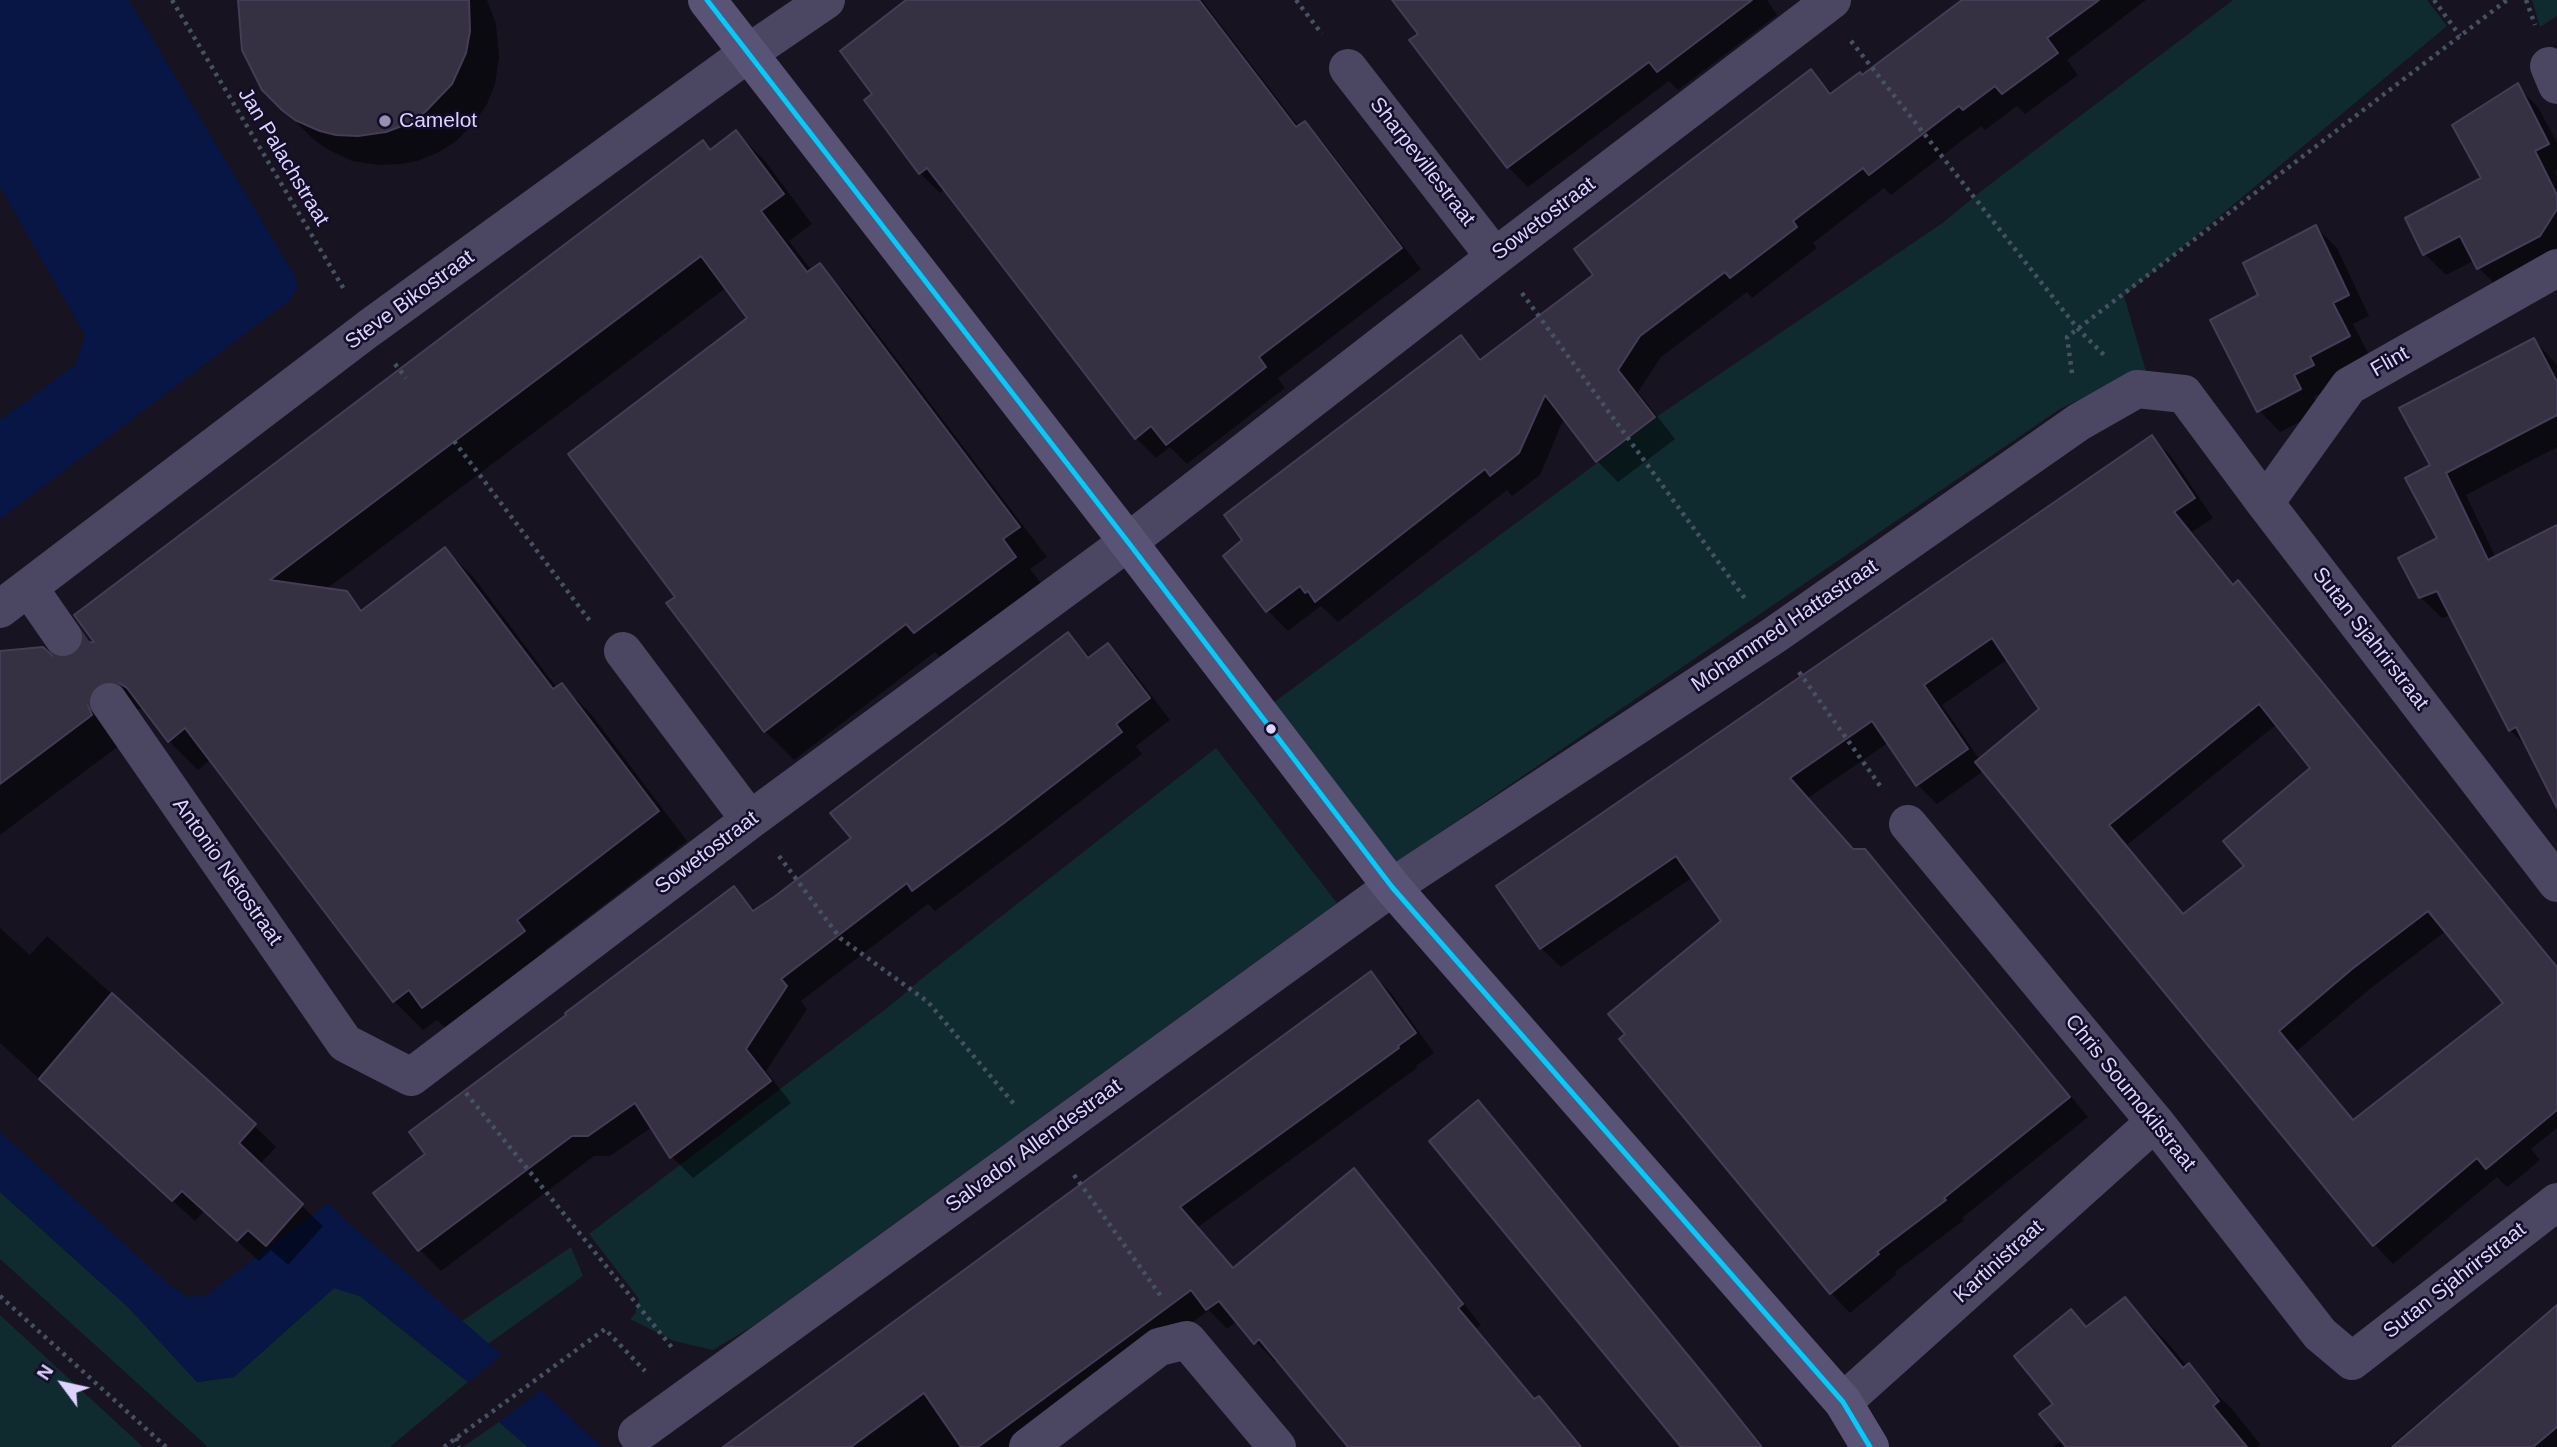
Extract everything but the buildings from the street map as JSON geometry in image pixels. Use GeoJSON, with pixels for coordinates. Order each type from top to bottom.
{"type":"FeatureCollection","features":[{"type":"Feature","properties":{"kind":"street"},"geometry":{"type":"LineString","coordinates":[[707,0],[1392,887],[1843,1402],[1870,1447]]}},
{"type":"Feature","properties":{"kind":"street","name":"Steve Bikostraat"},"geometry":{"type":"LineString","coordinates":[[15,598],[368,329],[747,54],[826,0]]}},
{"type":"Feature","properties":{"kind":"street","name":"Sowetostraat"},"geometry":{"type":"LineString","coordinates":[[345,1043],[411,1077],[750,820],[1128,542],[1828,3]]}},
{"type":"Feature","properties":{"kind":"street","name":"Sharpevillestraat"},"geometry":{"type":"LineString","coordinates":[[1348,68],[1495,257]]}},
{"type":"Feature","properties":{"kind":"street","name":"Flint"},"geometry":{"type":"LineString","coordinates":[[2265,503],[2349,386],[2557,268]]}},
{"type":"Feature","properties":{"kind":"street","name":"Mohammed Hattastraat"},"geometry":{"type":"LineString","coordinates":[[1392,887],[1773,636],[2079,422],[2137,389]]}},
{"type":"Feature","properties":{"kind":"street","name":"Sutan Sjahrirstraat"},"geometry":{"type":"LineString","coordinates":[[2137,389],[2184,394],[2557,883]]}},
{"type":"Feature","properties":{"kind":"street"},"geometry":{"type":"LineString","coordinates":[[15,598],[63,637]]}},
{"type":"Feature","properties":{"kind":"street"},"geometry":{"type":"LineString","coordinates":[[623,651],[750,820]]}},
{"type":"Feature","properties":{"kind":"street","name":"Antonio Netostraat"},"geometry":{"type":"LineString","coordinates":[[109,702],[345,1043]]}},
{"type":"Feature","properties":{"kind":"street","name":"Chris Soumokilstraat"},"geometry":{"type":"LineString","coordinates":[[1909,824],[2155,1122],[2320,1334],[2352,1361]]}},
{"type":"Feature","properties":{"kind":"street","name":"Salvador Allendestraat"},"geometry":{"type":"LineString","coordinates":[[637,1434],[1392,887]]}},
{"type":"Feature","properties":{"kind":"street","name":"Kartinistraat"},"geometry":{"type":"LineString","coordinates":[[1843,1402],[2155,1122]]}},
{"type":"Feature","properties":{"kind":"street","name":"Sutan Sjahrirstraat"},"geometry":{"type":"LineString","coordinates":[[2352,1361],[2557,1202]]}},
{"type":"Feature","properties":{"kind":"street"},"geometry":{"type":"LineString","coordinates":[[1028,1447],[1159,1347],[1187,1340],[1277,1447]]}},
{"type":"Feature","properties":{"kind":"path","name":"Jan Palachstraat"},"geometry":{"type":"LineString","coordinates":[[172,0],[368,329]]}},
{"type":"Feature","properties":{"kind":"path"},"geometry":{"type":"LineString","coordinates":[[2434,0],[2460,36]]}},
{"type":"Feature","properties":{"kind":"path"},"geometry":{"type":"LineString","coordinates":[[2079,422],[2067,337],[2507,0]]}},
{"type":"Feature","properties":{"kind":"path"},"geometry":{"type":"LineString","coordinates":[[1828,3],[2078,329],[2137,389]]}},
{"type":"Feature","properties":{"kind":"path"},"geometry":{"type":"LineString","coordinates":[[1495,257],[1909,824]]}},
{"type":"Feature","properties":{"kind":"path"},"geometry":{"type":"LineString","coordinates":[[454,441],[610,647],[623,651]]}},
{"type":"Feature","properties":{"kind":"path"},"geometry":{"type":"LineString","coordinates":[[750,820],[840,938],[928,1002],[981,1062],[1042,1140],[1081,1182],[1163,1300],[1187,1340]]}},
{"type":"Feature","properties":{"kind":"path"},"geometry":{"type":"LineString","coordinates":[[437,1057],[690,1396]]}},
{"type":"Feature","properties":{"kind":"path"},"geometry":{"type":"LineString","coordinates":[[0,1296],[166,1447]]}},
{"type":"Feature","properties":{"kind":"path"},"geometry":{"type":"LineString","coordinates":[[444,1447],[606,1329],[690,1396]]}},
{"type":"Feature","properties":{"kind":"path"},"geometry":{"type":"LineString","coordinates":[[456,1438],[459,1447]]}},
{"type":"Feature","properties":{"kind":"green space"},"geometry":{"type":"Polygon","coordinates":[[[2233,0],[2427,0],[2447,26],[2124,296],[2148,378],[2114,383],[2060,409],[1397,862],[1273,703],[1608,455],[1637,430],[1944,222],[2233,0]]]}},
{"type":"Feature","properties":{"kind":"green space"},"geometry":{"type":"Polygon","coordinates":[[[2532,0],[2557,0],[2557,16],[2540,27],[2532,0]]]}},
{"type":"Feature","properties":{"kind":"green space"},"geometry":{"type":"Polygon","coordinates":[[[1216,748],[1337,903],[753,1326],[713,1350],[674,1341],[630,1319],[635,1314],[639,1299],[589,1234],[896,1001],[1216,748]]]}},
{"type":"Feature","properties":{"kind":"green space"},"geometry":{"type":"Polygon","coordinates":[[[0,1192],[129,1308],[197,1382],[234,1377],[334,1288],[360,1296],[468,1382],[390,1447],[208,1447],[0,1259],[0,1192]]]}},
{"type":"Feature","properties":{"kind":"green space"},"geometry":{"type":"Polygon","coordinates":[[[571,1247],[583,1276],[488,1344],[462,1321],[571,1247]]]}},
{"type":"Feature","properties":{"kind":"green space"},"geometry":{"type":"Polygon","coordinates":[[[0,1315],[143,1447],[0,1447],[0,1315]]]}},
{"type":"Feature","properties":{"kind":"green space"},"geometry":{"type":"Polygon","coordinates":[[[499,1422],[528,1447],[463,1447],[499,1422]]]}},
{"type":"Feature","properties":{"kind":"water"},"geometry":{"type":"Polygon","coordinates":[[[0,0],[129,0],[292,271],[298,286],[290,300],[0,519],[0,420],[76,364],[85,335],[0,187],[0,0]]]}},
{"type":"Feature","properties":{"kind":"water"},"geometry":{"type":"Polygon","coordinates":[[[0,1132],[171,1286],[188,1297],[206,1295],[329,1203],[344,1219],[502,1355],[468,1382],[360,1296],[334,1288],[234,1377],[197,1382],[129,1308],[0,1192],[0,1132]]]}},
{"type":"Feature","properties":{"kind":"water"},"geometry":{"type":"Polygon","coordinates":[[[541,1390],[602,1447],[528,1447],[499,1422],[541,1390]]]}},
{"type":"Feature","properties":{"kind":"tunnel"},"geometry":{"type":"LineString","coordinates":[[63,637],[109,702]]}},
{"type":"Feature","properties":{"kind":"transit line"},"geometry":{"type":"LineString","coordinates":[[707,0],[1392,887],[1843,1402],[1870,1447]]}},
{"type":"Feature","properties":{"kind":"place","name":"Camelot"},"geometry":{"type":"Point","coordinates":[385,121]}}]}
